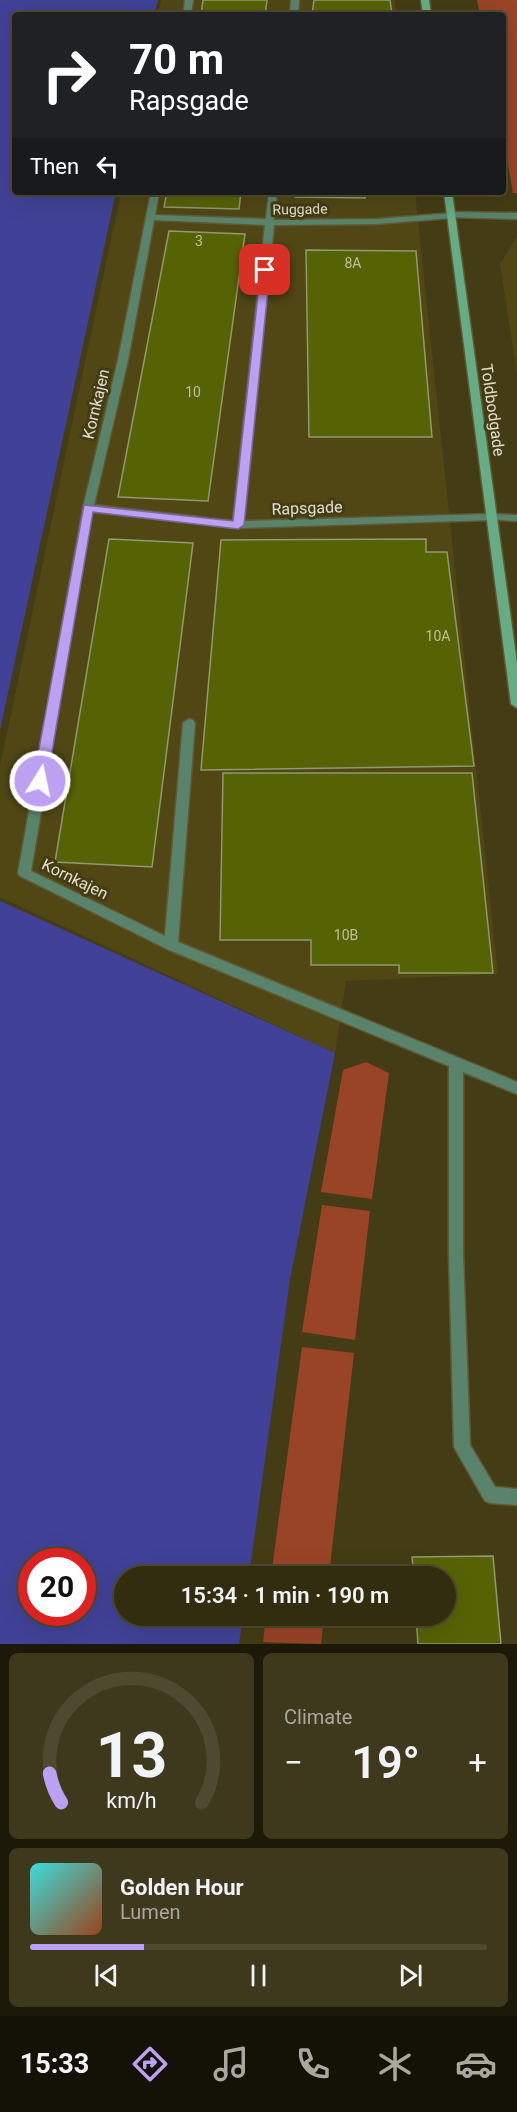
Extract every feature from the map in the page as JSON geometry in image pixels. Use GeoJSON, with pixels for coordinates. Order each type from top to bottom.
{"type":"FeatureCollection","features":[{"type":"Feature","properties":{"kind":"street","name":"Kornkajen"},"geometry":{"type":"LineString","coordinates":[[154,195],[123,360],[88,508],[24,873],[171,945],[517,1088]]}},
{"type":"Feature","properties":{"kind":"street"},"geometry":{"type":"LineString","coordinates":[[238,525],[273,195]]}},
{"type":"Feature","properties":{"kind":"street","name":"Toldbodgade"},"geometry":{"type":"LineString","coordinates":[[448,195],[517,704]]}},
{"type":"Feature","properties":{"kind":"street","name":"Ruggade"},"geometry":{"type":"LineString","coordinates":[[150,217],[270,223],[422,219],[451,215],[517,216]]}},
{"type":"Feature","properties":{"kind":"street","name":"Rapsgade"},"geometry":{"type":"LineString","coordinates":[[88,508],[238,525],[517,518]]}},
{"type":"Feature","properties":{"kind":"street"},"geometry":{"type":"LineString","coordinates":[[171,945],[189,723]]}},
{"type":"Feature","properties":{"kind":"street"},"geometry":{"type":"LineString","coordinates":[[456,1063],[456,1254],[462,1447],[491,1495],[517,1497]]}},
{"type":"Feature","properties":{"kind":"shaded area"},"geometry":{"type":"Polygon","coordinates":[[[0,0],[158,0],[155,12],[12,12],[12,195],[115,195],[0,730],[0,0]]]}},
{"type":"Feature","properties":{"kind":"shaded area"},"geometry":{"type":"Polygon","coordinates":[[[161,0],[395,0],[396,12],[159,12],[161,0]]]}},
{"type":"Feature","properties":{"kind":"shaded area"},"geometry":{"type":"Polygon","coordinates":[[[477,0],[517,0],[517,193],[513,193],[506,153],[506,12],[479,12],[477,0]]]}},
{"type":"Feature","properties":{"kind":"shaded area"},"geometry":{"type":"Polygon","coordinates":[[[120,195],[415,195],[498,974],[346,981],[335,1053],[0,897],[0,766],[120,195]]]}},
{"type":"Feature","properties":{"kind":"shaded area"},"geometry":{"type":"Polygon","coordinates":[[[517,237],[517,374],[500,264],[517,237]]]}},
{"type":"Feature","properties":{"kind":"shaded area"},"geometry":{"type":"Polygon","coordinates":[[[0,901],[335,1053],[290,1279],[250,1566],[114,1566],[114,1626],[242,1626],[239,1644],[0,1644],[0,901]]]}},
{"type":"Feature","properties":{"kind":"shaded area"},"geometry":{"type":"Polygon","coordinates":[[[366,1062],[389,1073],[372,1199],[321,1192],[343,1070],[366,1062]]]}},
{"type":"Feature","properties":{"kind":"shaded area"},"geometry":{"type":"Polygon","coordinates":[[[322,1205],[370,1211],[355,1340],[302,1332],[322,1205]]]}},
{"type":"Feature","properties":{"kind":"shaded area"},"geometry":{"type":"Polygon","coordinates":[[[302,1347],[354,1353],[330,1566],[272,1566],[302,1347]]]}},
{"type":"Feature","properties":{"kind":"shaded area"},"geometry":{"type":"Polygon","coordinates":[[[265,1626],[323,1626],[321,1644],[263,1642],[265,1626]]]}},
{"type":"Feature","properties":{"kind":"building"},"geometry":{"type":"Polygon","coordinates":[[[203,0],[267,0],[265,12],[201,12],[203,0]]]}},
{"type":"Feature","properties":{"kind":"building"},"geometry":{"type":"Polygon","coordinates":[[[314,0],[390,0],[392,12],[312,12],[314,0]]]}},
{"type":"Feature","properties":{"kind":"building"},"geometry":{"type":"Polygon","coordinates":[[[166,195],[241,195],[239,209],[164,207],[166,195]]]}},
{"type":"Feature","properties":{"kind":"building"},"geometry":{"type":"Polygon","coordinates":[[[295,195],[365,195],[365,198],[295,197],[295,195]]]}},
{"type":"Feature","properties":{"kind":"building"},"geometry":{"type":"Polygon","coordinates":[[[169,231],[245,234],[208,501],[118,497],[169,231]]]}},
{"type":"Feature","properties":{"kind":"building"},"geometry":{"type":"Polygon","coordinates":[[[306,250],[416,251],[432,437],[309,437],[306,250]]]}},
{"type":"Feature","properties":{"kind":"building"},"geometry":{"type":"Polygon","coordinates":[[[109,539],[193,543],[152,867],[55,862],[109,539]]]}},
{"type":"Feature","properties":{"kind":"building"},"geometry":{"type":"Polygon","coordinates":[[[426,539],[426,552],[447,552],[474,766],[201,770],[221,540],[426,539]]]}},
{"type":"Feature","properties":{"kind":"building"},"geometry":{"type":"Polygon","coordinates":[[[223,773],[472,773],[493,973],[399,973],[399,965],[311,965],[311,940],[220,940],[223,773]]]}},
{"type":"Feature","properties":{"kind":"building"},"geometry":{"type":"Polygon","coordinates":[[[493,1556],[501,1644],[418,1644],[417,1626],[456,1626],[456,1566],[413,1566],[412,1557],[493,1556]]]}},
{"type":"Feature","properties":{"kind":"route"},"geometry":{"type":"LineString","coordinates":[[40,781],[88,508],[238,525],[265,270]]}}]}
